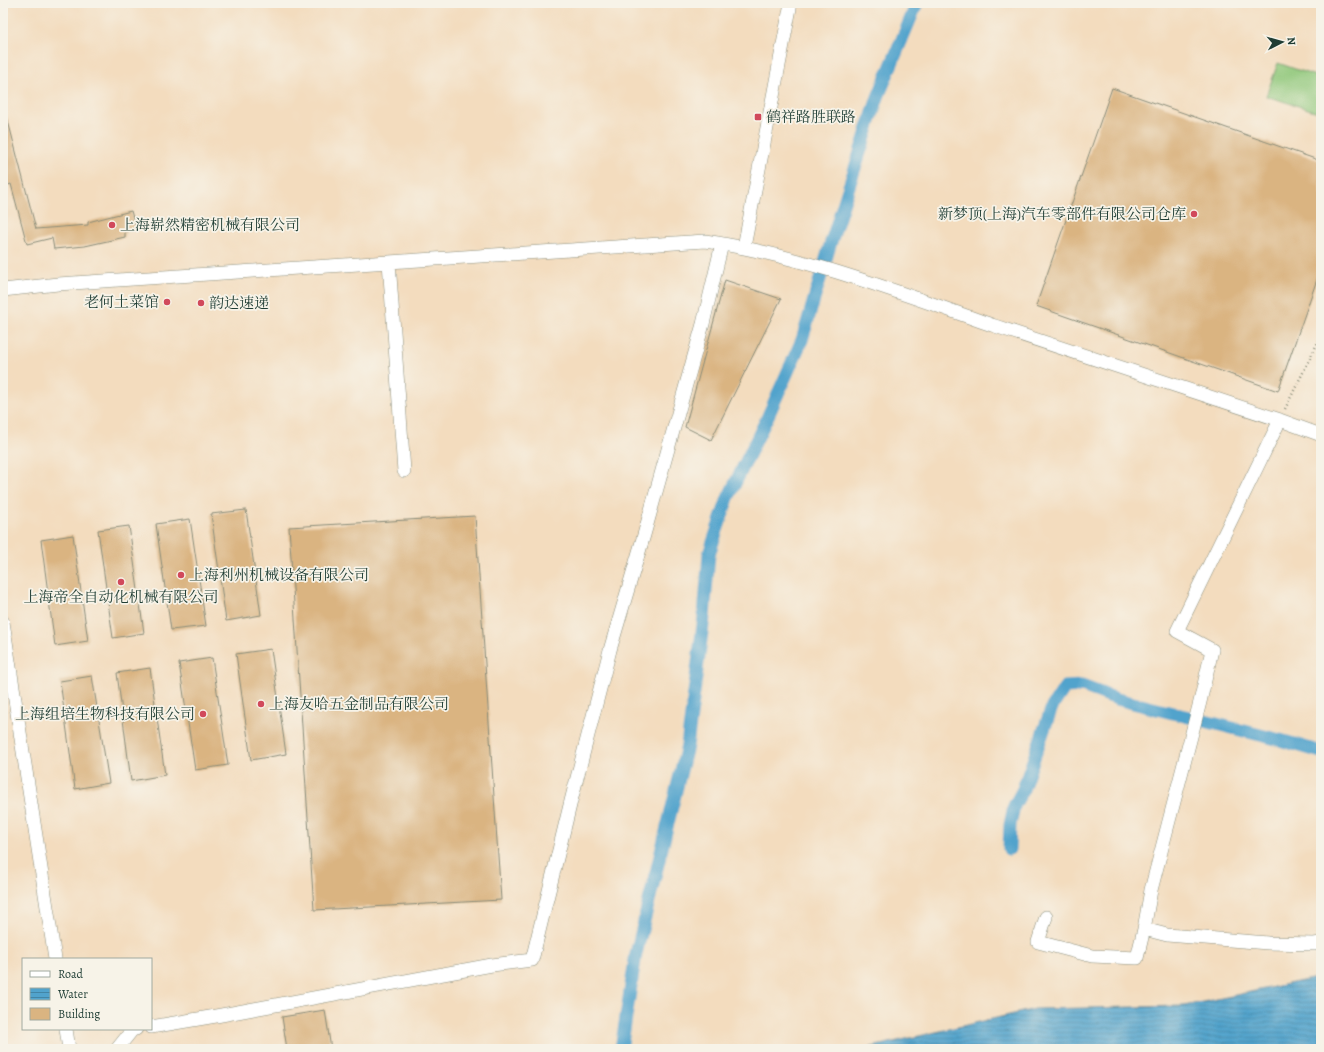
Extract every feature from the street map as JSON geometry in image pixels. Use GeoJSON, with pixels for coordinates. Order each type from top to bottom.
{"type":"FeatureCollection","features":[{"type":"Feature","properties":{"kind":"street"},"geometry":{"type":"LineString","coordinates":[[744,247],[791,3]]}},
{"type":"Feature","properties":{"kind":"street"},"geometry":{"type":"LineString","coordinates":[[3,290],[65,283],[705,241],[744,247],[850,275],[1016,333],[1321,434]]}},
{"type":"Feature","properties":{"kind":"street"},"geometry":{"type":"LineString","coordinates":[[152,1027],[492,965],[532,960],[608,658],[697,346],[722,244]]}},
{"type":"Feature","properties":{"kind":"street"},"geometry":{"type":"LineString","coordinates":[[388,262],[404,471]]}},
{"type":"Feature","properties":{"kind":"street"},"geometry":{"type":"LineString","coordinates":[[1046,917],[1038,942],[1092,956],[1137,958],[1151,890],[1212,650],[1177,631],[1280,420]]}},
{"type":"Feature","properties":{"kind":"street"},"geometry":{"type":"LineString","coordinates":[[3,622],[55,958]]}},
{"type":"Feature","properties":{"kind":"street"},"geometry":{"type":"LineString","coordinates":[[1144,929],[1167,935],[1268,943],[1317,944]]}},
{"type":"Feature","properties":{"kind":"street"},"geometry":{"type":"LineString","coordinates":[[66,1030],[69,1049]]}},
{"type":"Feature","properties":{"kind":"street"},"geometry":{"type":"LineString","coordinates":[[117,1049],[133,1030]]}},
{"type":"Feature","properties":{"kind":"path"},"geometry":{"type":"LineString","coordinates":[[1280,420],[1321,336]]}},
{"type":"Feature","properties":{"kind":"green space"},"geometry":{"type":"Polygon","coordinates":[[[1278,63],[1321,78],[1321,113],[1266,96],[1278,63]]]}},
{"type":"Feature","properties":{"kind":"water"},"geometry":{"type":"Polygon","coordinates":[[[1321,977],[1321,1049],[863,1049],[1035,1009],[1184,1006],[1321,977]]]}},
{"type":"Feature","properties":{"kind":"building","name":"新梦顶(上海)汽车零部件有限公司仓库"},"geometry":{"type":"Polygon","coordinates":[[[1112,88],[1321,161],[1321,268],[1278,391],[1036,306],[1112,88]]]}},
{"type":"Feature","properties":{"kind":"building"},"geometry":{"type":"Polygon","coordinates":[[[7,117],[36,229],[88,225],[88,222],[131,211],[136,228],[125,232],[125,237],[85,246],[54,249],[52,238],[27,244],[11,184],[3,187],[3,118],[7,117]]]}},
{"type":"Feature","properties":{"kind":"building"},"geometry":{"type":"Polygon","coordinates":[[[725,280],[781,299],[711,440],[685,427],[725,280]]]}},
{"type":"Feature","properties":{"kind":"building"},"geometry":{"type":"Polygon","coordinates":[[[246,510],[261,615],[226,621],[211,514],[246,510]]]}},
{"type":"Feature","properties":{"kind":"building"},"geometry":{"type":"Polygon","coordinates":[[[475,516],[501,900],[314,910],[289,527],[475,516]]]}},
{"type":"Feature","properties":{"kind":"building","name":"上海利州机械设备有限公司"},"geometry":{"type":"Polygon","coordinates":[[[190,519],[206,626],[171,630],[156,524],[190,519]]]}},
{"type":"Feature","properties":{"kind":"building","name":"上海帝全自动化机械有限公司"},"geometry":{"type":"Polygon","coordinates":[[[129,526],[144,633],[113,638],[98,530],[129,526]]]}},
{"type":"Feature","properties":{"kind":"building"},"geometry":{"type":"Polygon","coordinates":[[[73,535],[88,641],[55,646],[41,540],[73,535]]]}},
{"type":"Feature","properties":{"kind":"building","name":"上海友哈五金制品有限公司"},"geometry":{"type":"Polygon","coordinates":[[[271,649],[286,754],[251,760],[236,654],[271,649]]]}},
{"type":"Feature","properties":{"kind":"building","name":"上海组培生物科技有限公司"},"geometry":{"type":"Polygon","coordinates":[[[212,658],[228,765],[195,770],[179,663],[212,658]]]}},
{"type":"Feature","properties":{"kind":"building"},"geometry":{"type":"Polygon","coordinates":[[[150,668],[165,775],[131,781],[117,673],[150,668]]]}},
{"type":"Feature","properties":{"kind":"building"},"geometry":{"type":"Polygon","coordinates":[[[92,676],[109,783],[75,789],[60,681],[92,676]]]}},
{"type":"Feature","properties":{"kind":"building"},"geometry":{"type":"Polygon","coordinates":[[[325,1010],[331,1049],[287,1049],[282,1017],[325,1010]]]}},
{"type":"Feature","properties":{"kind":"waterway"},"geometry":{"type":"LineString","coordinates":[[621,1049],[636,954],[687,746],[704,617],[709,554],[728,498],[768,416],[802,340],[831,242],[878,97],[917,3]]}},
{"type":"Feature","properties":{"kind":"waterway"},"geometry":{"type":"LineString","coordinates":[[1009,849],[1010,825],[1014,806],[1023,789],[1052,707],[1065,687],[1082,686],[1117,699],[1280,740],[1321,752]]}},
{"type":"Feature","properties":{"kind":"place","name":"鹤祥路胜联路"},"geometry":{"type":"Point","coordinates":[758,117]}},
{"type":"Feature","properties":{"kind":"place","name":"新梦顶(上海)汽车零部件有限公司仓库"},"geometry":{"type":"Point","coordinates":[1194,214]}},
{"type":"Feature","properties":{"kind":"place","name":"上海崭然精密机械有限公司"},"geometry":{"type":"Point","coordinates":[112,225]}},
{"type":"Feature","properties":{"kind":"place","name":"老何土菜馆"},"geometry":{"type":"Point","coordinates":[167,302]}},
{"type":"Feature","properties":{"kind":"place","name":"韵达速递"},"geometry":{"type":"Point","coordinates":[201,303]}},
{"type":"Feature","properties":{"kind":"place","name":"上海利州机械设备有限公司"},"geometry":{"type":"Point","coordinates":[181,575]}},
{"type":"Feature","properties":{"kind":"place","name":"上海帝全自动化机械有限公司"},"geometry":{"type":"Point","coordinates":[121,582]}},
{"type":"Feature","properties":{"kind":"place","name":"上海友哈五金制品有限公司"},"geometry":{"type":"Point","coordinates":[261,704]}},
{"type":"Feature","properties":{"kind":"place","name":"上海组培生物科技有限公司"},"geometry":{"type":"Point","coordinates":[203,714]}}]}
